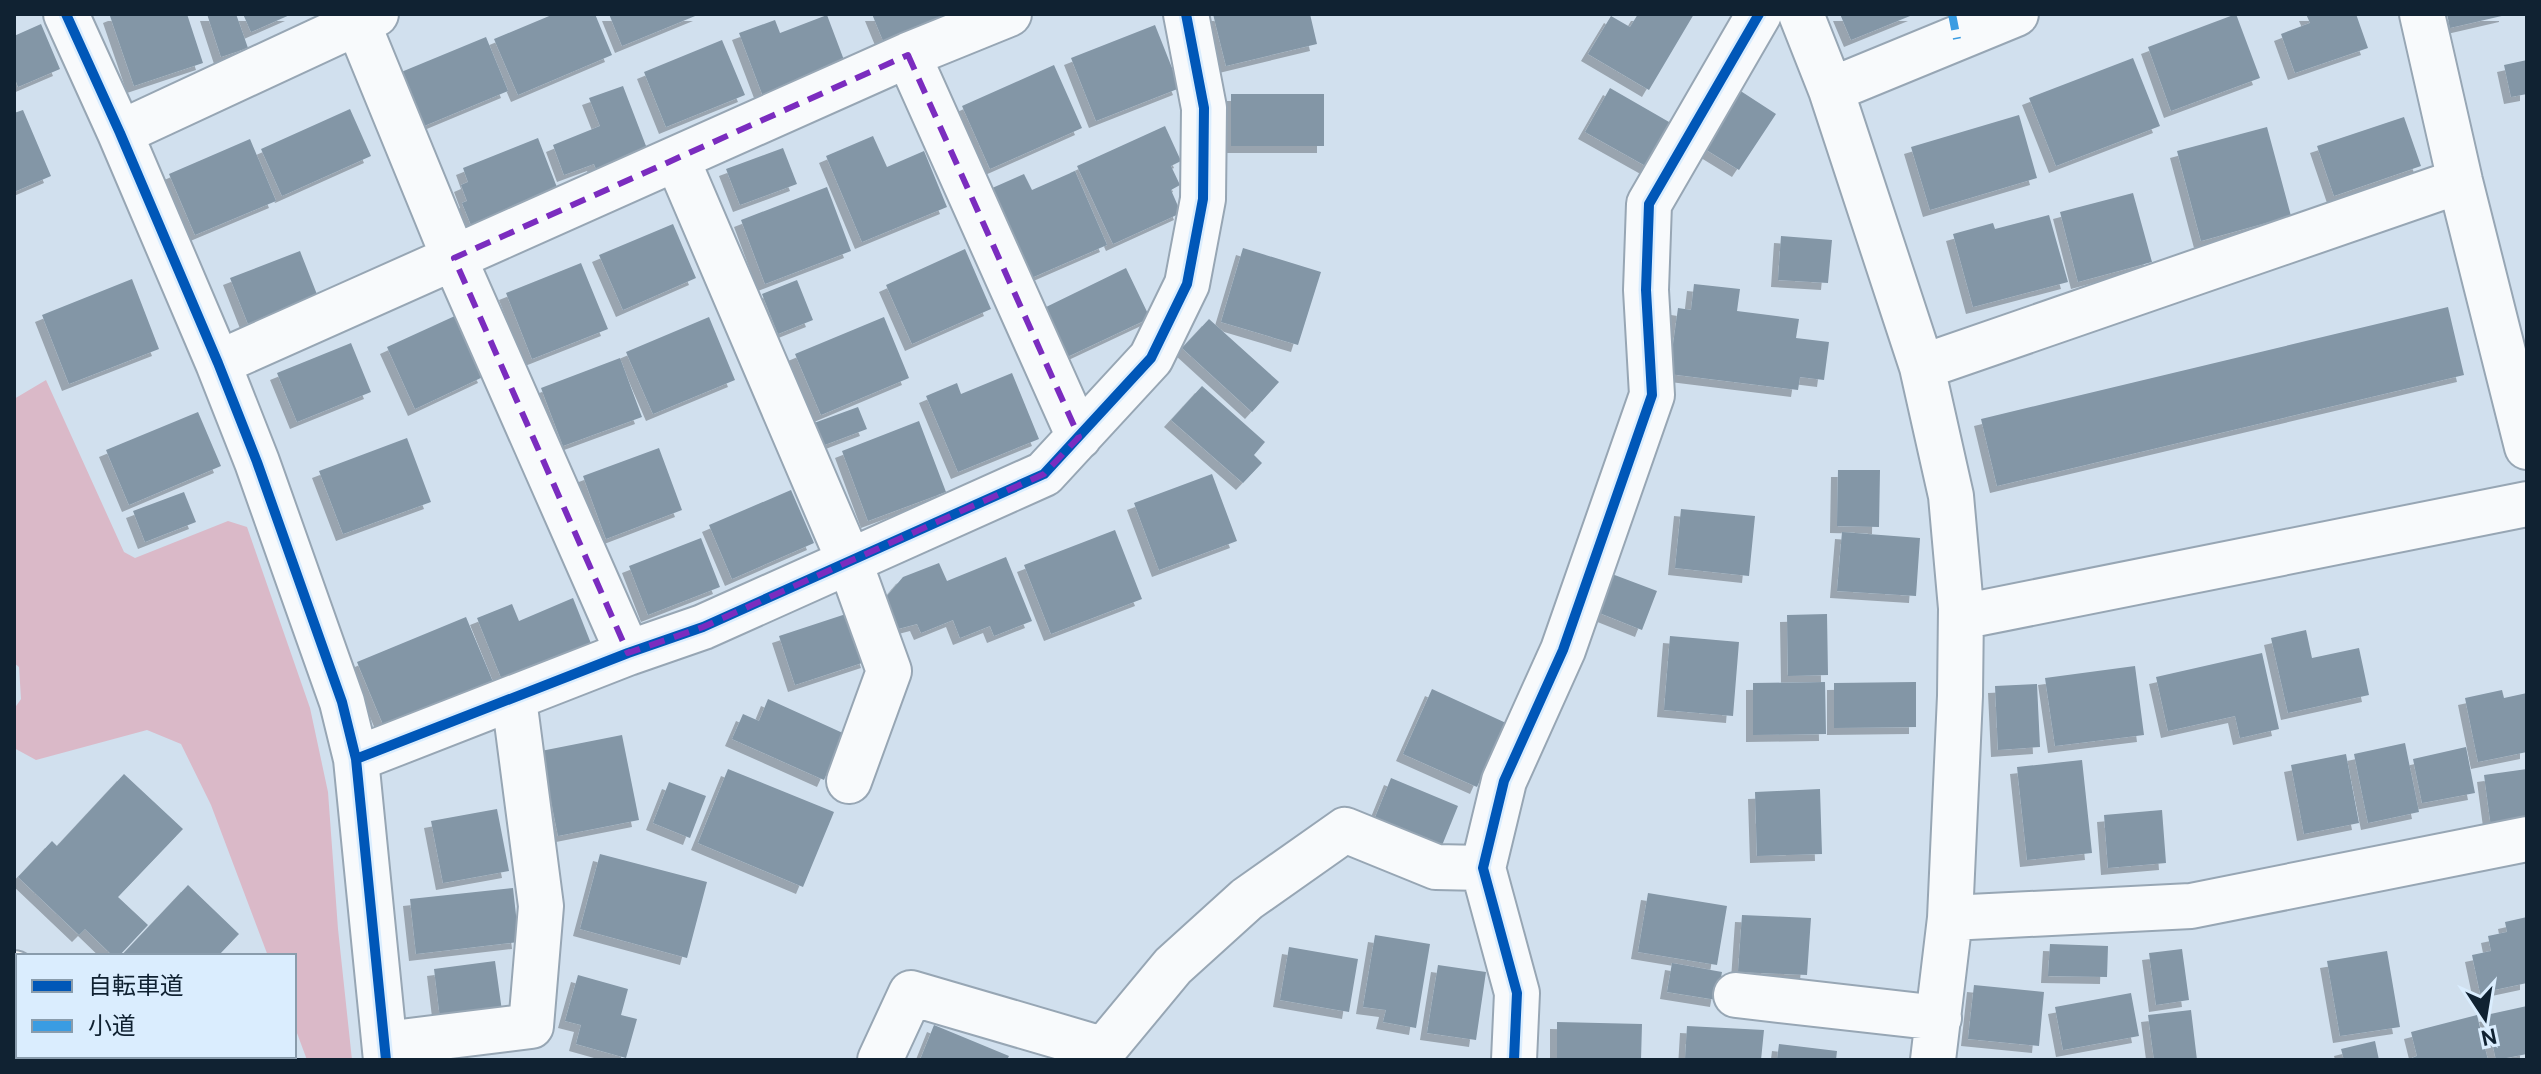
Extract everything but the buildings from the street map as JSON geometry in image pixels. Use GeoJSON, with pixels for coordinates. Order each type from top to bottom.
{"type":"FeatureCollection","features":[{"type":"Feature","properties":{"kind":"street"},"geometry":{"type":"LineString","coordinates":[[66,14],[218,363],[257,462],[337,687],[356,759],[386,1052],[531,1026],[541,906],[514,699]]}},
{"type":"Feature","properties":{"kind":"street"},"geometry":{"type":"LineString","coordinates":[[218,363],[908,55],[1009,14]]}},
{"type":"Feature","properties":{"kind":"street"},"geometry":{"type":"LineString","coordinates":[[356,759],[703,627],[1044,474],[1151,358],[1187,284],[1203,199],[1204,108],[1186,14]]}},
{"type":"Feature","properties":{"kind":"street"},"geometry":{"type":"LineString","coordinates":[[1514,1060],[1517,993],[1483,868],[1504,781],[1563,650],[1652,395],[1646,290],[1649,204],[1759,14]]}},
{"type":"Feature","properties":{"kind":"street"},"geometry":{"type":"LineString","coordinates":[[1736,995],[1936,1039],[1950,918],[1961,617],[1951,496],[1922,367],[1831,90],[1801,14]]}},
{"type":"Feature","properties":{"kind":"street"},"geometry":{"type":"LineString","coordinates":[[1831,90],[2016,14]]}},
{"type":"Feature","properties":{"kind":"street"},"geometry":{"type":"LineString","coordinates":[[2422,14],[2460,181],[2527,447]]}},
{"type":"Feature","properties":{"kind":"street"},"geometry":{"type":"LineString","coordinates":[[120,133],[363,17],[454,258],[628,653]]}},
{"type":"Feature","properties":{"kind":"street"},"geometry":{"type":"LineString","coordinates":[[908,55],[1079,437]]}},
{"type":"Feature","properties":{"kind":"street"},"geometry":{"type":"LineString","coordinates":[[677,159],[850,563],[889,671],[849,781]]}},
{"type":"Feature","properties":{"kind":"street"},"geometry":{"type":"LineString","coordinates":[[1922,367],[2460,181]]}},
{"type":"Feature","properties":{"kind":"street"},"geometry":{"type":"LineString","coordinates":[[1961,617],[2527,504]]}},
{"type":"Feature","properties":{"kind":"street"},"geometry":{"type":"LineString","coordinates":[[880,1060],[911,993],[1098,1054],[1173,966],[1247,899],[1345,830],[1436,867],[1483,868]]}},
{"type":"Feature","properties":{"kind":"street"},"geometry":{"type":"LineString","coordinates":[[1950,918],[2191,906],[2527,839]]}},
{"type":"Feature","properties":{"kind":"highlighted area"},"geometry":{"type":"Polygon","coordinates":[[[908,55],[1079,437],[1044,474],[703,627],[628,653],[454,258],[908,55]]]}},
{"type":"Feature","properties":{"kind":"shaded area"},"geometry":{"type":"Polygon","coordinates":[[[46,380],[124,552],[135,558],[228,521],[247,527],[310,708],[328,792],[352,1060],[307,1060],[296,1030],[296,954],[267,954],[211,805],[181,744],[147,730],[36,760],[14,748],[14,709],[21,699],[19,667],[14,663],[14,399],[46,380]]]}},
{"type":"Feature","properties":{"kind":"marked path"},"geometry":{"type":"LineString","coordinates":[[1952,14],[1957,39]]}},
{"type":"Feature","properties":{"kind":"cycle path"},"geometry":{"type":"LineString","coordinates":[[66,14],[218,363],[257,462],[342,702],[356,759],[386,1060]]}},
{"type":"Feature","properties":{"kind":"cycle path"},"geometry":{"type":"LineString","coordinates":[[356,759],[703,627],[1044,474],[1151,358],[1187,284],[1203,199],[1204,108],[1186,14]]}},
{"type":"Feature","properties":{"kind":"cycle path"},"geometry":{"type":"LineString","coordinates":[[1514,1060],[1517,993],[1483,868],[1504,781],[1563,650],[1652,395],[1646,290],[1649,204],[1759,14]]}}]}
